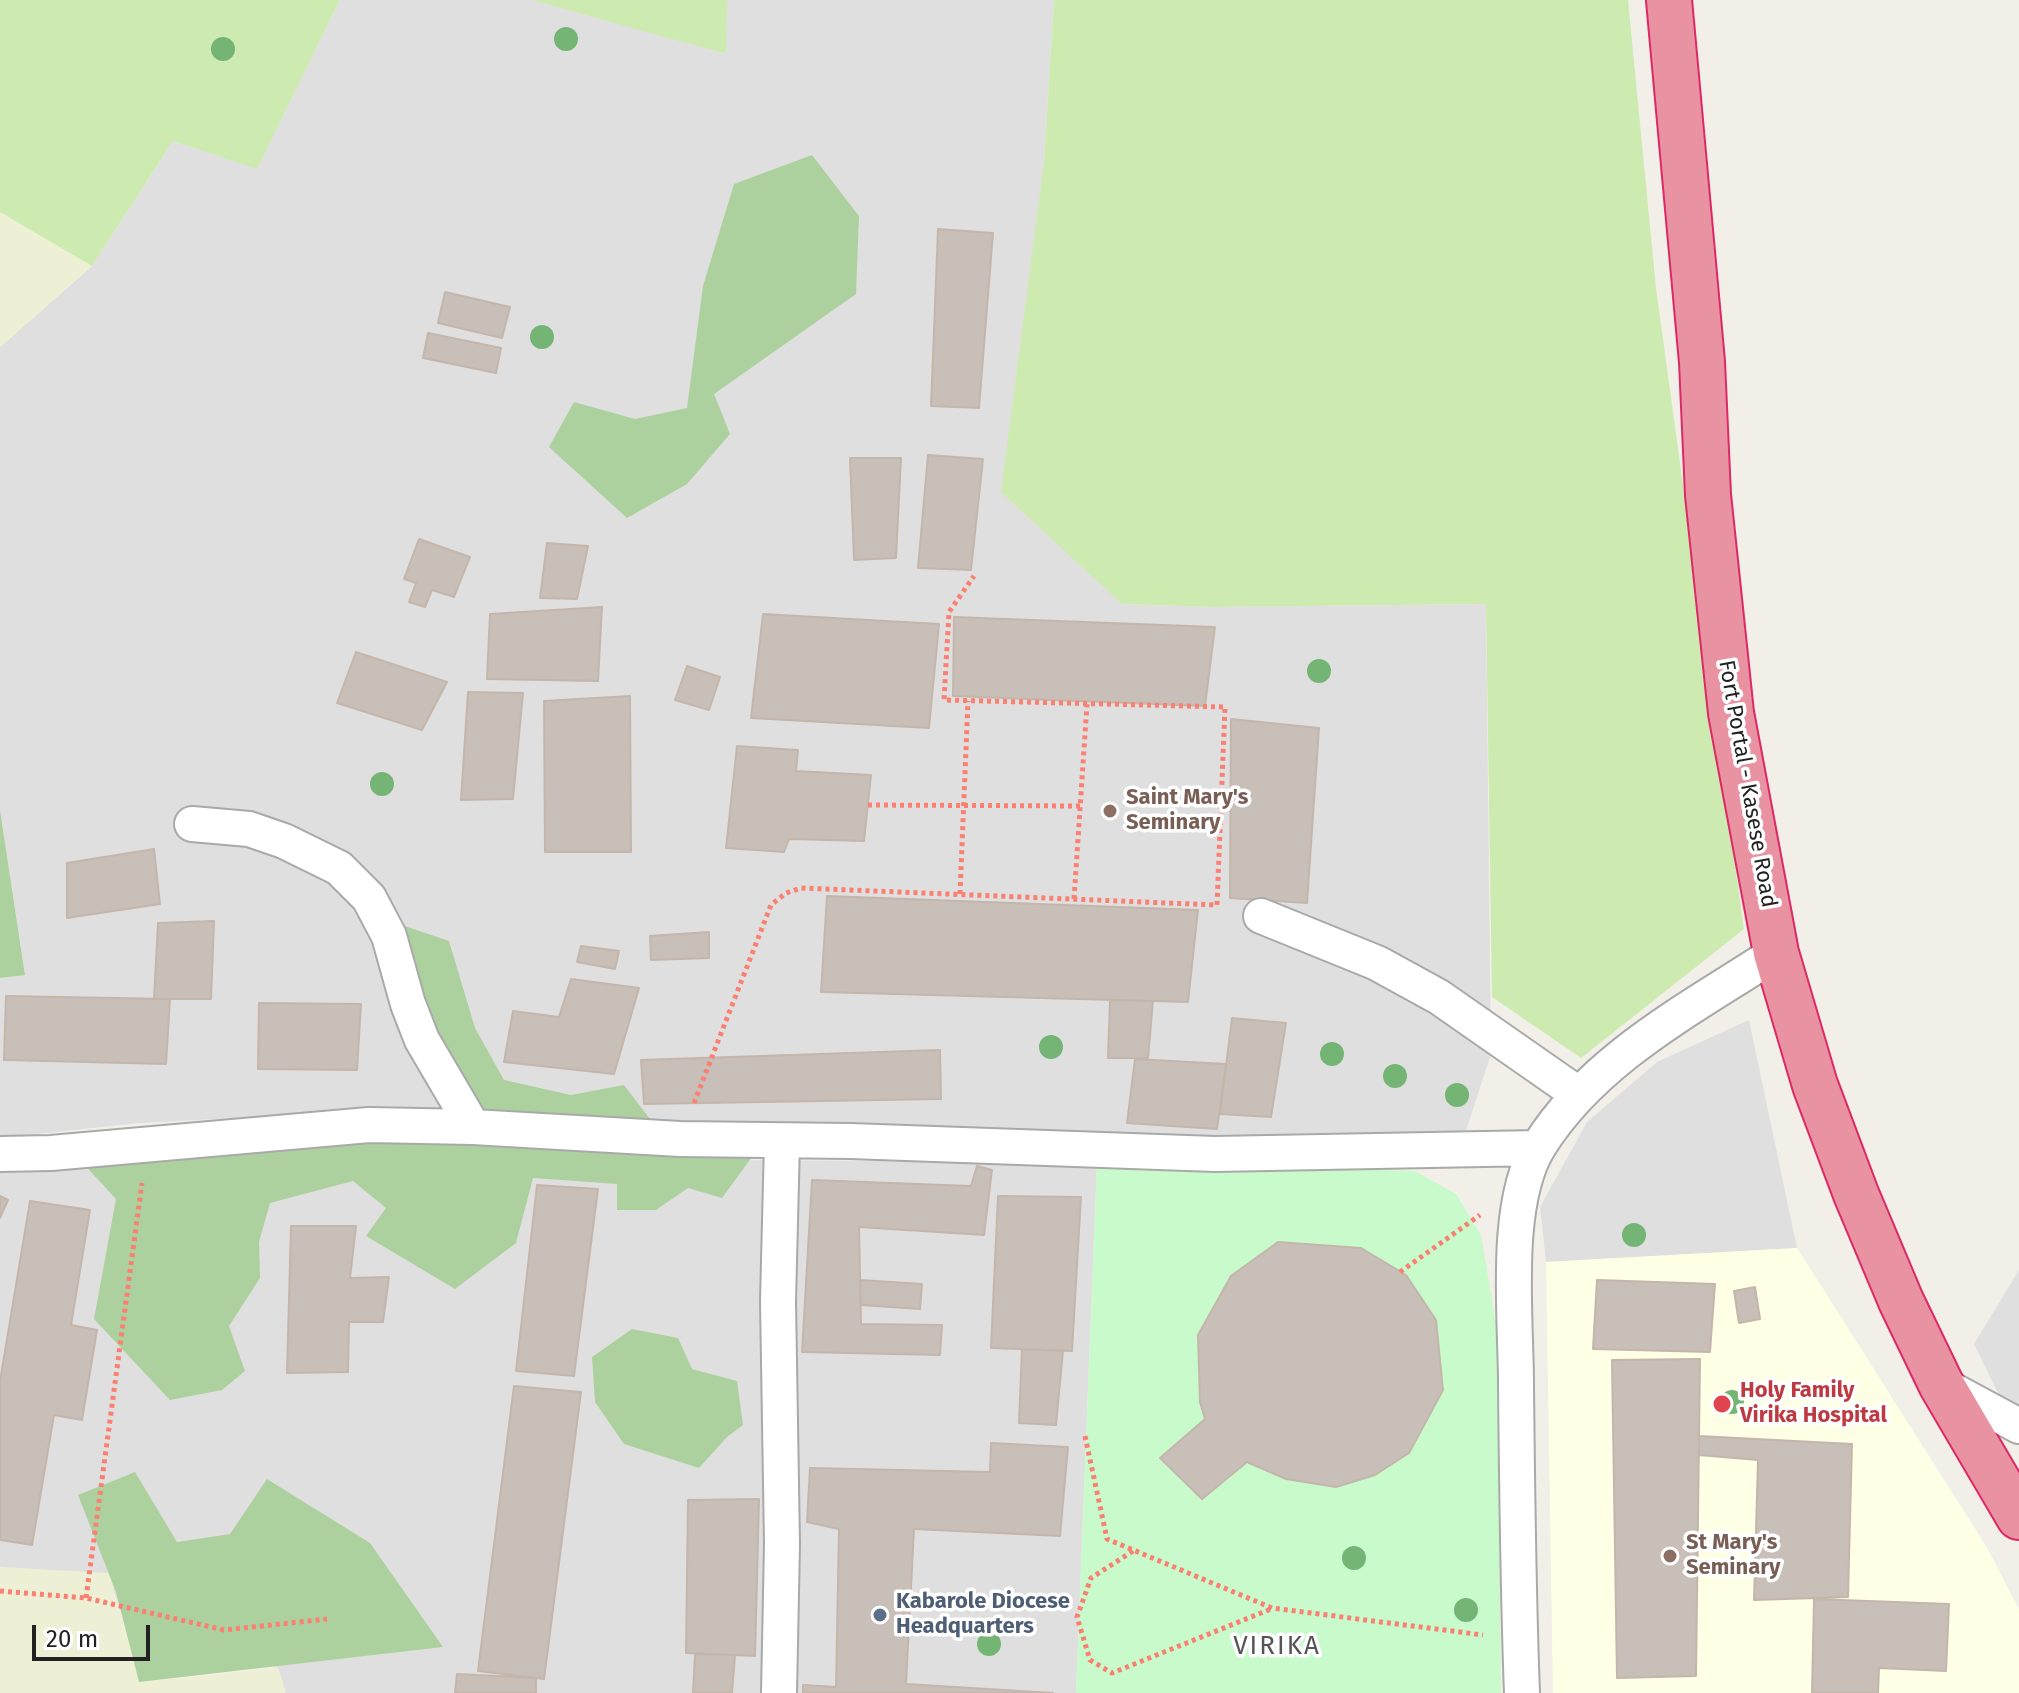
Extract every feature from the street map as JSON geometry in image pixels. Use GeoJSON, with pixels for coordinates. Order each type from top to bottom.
{"type":"FeatureCollection","features":[{"type":"Feature","properties":{"kind":"highway","name":"Fort Portal - Kasese Road"},"geometry":{"type":"LineString","coordinates":[[1669,0],[1702,362],[1708,495],[1731,713],[1776,953],[1815,1085],[1850,1180],[1901,1301],[1941,1384],[2019,1517]]}},
{"type":"Feature","properties":{"kind":"street"},"geometry":{"type":"LineString","coordinates":[[192,824],[249,829],[284,841],[339,868],[369,898],[389,936],[408,1004],[422,1040],[473,1127]]}},
{"type":"Feature","properties":{"kind":"street"},"geometry":{"type":"LineString","coordinates":[[1261,916],[1377,963],[1439,997],[1578,1094]]}},
{"type":"Feature","properties":{"kind":"street"},"geometry":{"type":"LineString","coordinates":[[1522,1693],[1516,1234],[1523,1184],[1538,1148],[1578,1094],[1612,1063],[1776,953]]}},
{"type":"Feature","properties":{"kind":"street"},"geometry":{"type":"LineString","coordinates":[[0,1154],[51,1153],[369,1125],[473,1127],[680,1139],[850,1141],[1215,1154],[1538,1148]]}},
{"type":"Feature","properties":{"kind":"street"},"geometry":{"type":"LineString","coordinates":[[779,1693],[782,1544],[778,1301],[782,1142]]}},
{"type":"Feature","properties":{"kind":"street"},"geometry":{"type":"LineString","coordinates":[[1941,1384],[2019,1426]]}},
{"type":"Feature","properties":{"kind":"path"},"geometry":{"type":"LineString","coordinates":[[680,1139],[771,905],[786,893],[801,888],[1217,905],[1225,707],[944,700],[949,612],[974,576]]}},
{"type":"Feature","properties":{"kind":"path"},"geometry":{"type":"LineString","coordinates":[[960,894],[968,701]]}},
{"type":"Feature","properties":{"kind":"path"},"geometry":{"type":"LineString","coordinates":[[1074,899],[1087,704]]}},
{"type":"Feature","properties":{"kind":"path"},"geometry":{"type":"LineString","coordinates":[[868,805],[1080,806]]}},
{"type":"Feature","properties":{"kind":"path"},"geometry":{"type":"LineString","coordinates":[[86,1598],[147,1144]]}},
{"type":"Feature","properties":{"kind":"path"},"geometry":{"type":"LineString","coordinates":[[1400,1272],[1523,1184]]}},
{"type":"Feature","properties":{"kind":"path"},"geometry":{"type":"LineString","coordinates":[[1085,1436],[1107,1539],[1272,1608],[1520,1639]]}},
{"type":"Feature","properties":{"kind":"path"},"geometry":{"type":"LineString","coordinates":[[1134,1550],[1091,1578],[1077,1617],[1090,1660],[1112,1673],[1272,1608]]}},
{"type":"Feature","properties":{"kind":"path"},"geometry":{"type":"LineString","coordinates":[[0,1591],[86,1598],[224,1630],[327,1619]]}},
{"type":"Feature","properties":{"kind":"shaded area"},"geometry":{"type":"Polygon","coordinates":[[[340,0],[555,0],[725,54],[727,0],[1054,0],[1044,162],[1122,604],[1212,607],[1486,604],[1491,1054],[1465,1134],[1156,1137],[653,1123],[384,1110],[140,1123],[0,1138],[0,978],[25,974],[0,810],[0,347],[92,266],[173,141],[257,168],[340,0]]]}},
{"type":"Feature","properties":{"kind":"shaded area"},"geometry":{"type":"Polygon","coordinates":[[[0,212],[92,266],[0,347],[0,212]]]}},
{"type":"Feature","properties":{"kind":"shaded area"},"geometry":{"type":"Polygon","coordinates":[[[1749,1020],[1797,1248],[1546,1262],[1540,1207],[1587,1122],[1657,1062],[1749,1020]]]}},
{"type":"Feature","properties":{"kind":"shaded area"},"geometry":{"type":"Polygon","coordinates":[[[127,1157],[1097,1162],[1076,1693],[285,1693],[278,1668],[0,1567],[0,1161],[127,1157]]]}},
{"type":"Feature","properties":{"kind":"shaded area","name":"Holy Family Virika Hospital"},"geometry":{"type":"Polygon","coordinates":[[[1797,1248],[1986,1546],[2019,1609],[2019,1693],[1553,1693],[1546,1262],[1797,1248]]]}},
{"type":"Feature","properties":{"kind":"shaded area"},"geometry":{"type":"Polygon","coordinates":[[[2019,1270],[2019,1436],[1974,1344],[2019,1270]]]}},
{"type":"Feature","properties":{"kind":"shaded area"},"geometry":{"type":"Polygon","coordinates":[[[0,1567],[109,1573],[140,1682],[278,1668],[286,1693],[0,1693],[0,1567]]]}},
{"type":"Feature","properties":{"kind":"green space"},"geometry":{"type":"Polygon","coordinates":[[[0,0],[340,0],[257,169],[173,141],[92,266],[0,212],[0,0]]]}},
{"type":"Feature","properties":{"kind":"green space"},"geometry":{"type":"Polygon","coordinates":[[[532,0],[727,0],[726,54],[532,0]]]}},
{"type":"Feature","properties":{"kind":"green space"},"geometry":{"type":"Polygon","coordinates":[[[1054,0],[1628,0],[1656,288],[1744,929],[1581,1058],[1492,997],[1486,604],[1212,607],[1122,604],[1001,492],[1044,162],[1054,0]]]}},
{"type":"Feature","properties":{"kind":"green space"},"geometry":{"type":"Polygon","coordinates":[[[812,155],[859,216],[856,294],[714,394],[730,434],[687,484],[627,518],[549,447],[574,402],[635,419],[687,408],[703,286],[734,184],[812,155]]]}},
{"type":"Feature","properties":{"kind":"green space"},"geometry":{"type":"Polygon","coordinates":[[[0,810],[25,975],[0,978],[0,810]]]}},
{"type":"Feature","properties":{"kind":"green space"},"geometry":{"type":"Polygon","coordinates":[[[396,923],[449,941],[475,1028],[504,1080],[571,1095],[624,1085],[653,1123],[482,1117],[438,1048],[396,923]]]}},
{"type":"Feature","properties":{"kind":"green space"},"geometry":{"type":"Polygon","coordinates":[[[376,1136],[757,1150],[722,1198],[688,1188],[656,1210],[617,1210],[617,1184],[533,1178],[516,1243],[455,1289],[366,1236],[386,1208],[353,1181],[270,1203],[259,1242],[260,1278],[229,1326],[245,1371],[222,1390],[170,1400],[94,1319],[116,1199],[80,1160],[376,1136]]]}},
{"type":"Feature","properties":{"kind":"green space"},"geometry":{"type":"Polygon","coordinates":[[[1097,1162],[1415,1171],[1456,1194],[1481,1235],[1497,1329],[1501,1693],[1076,1693],[1097,1162]]]}},
{"type":"Feature","properties":{"kind":"green space"},"geometry":{"type":"Polygon","coordinates":[[[632,1329],[678,1338],[692,1369],[737,1381],[743,1425],[727,1437],[699,1468],[624,1444],[595,1402],[592,1357],[632,1329]]]}},
{"type":"Feature","properties":{"kind":"green space"},"geometry":{"type":"Polygon","coordinates":[[[135,1472],[177,1542],[230,1534],[267,1479],[370,1543],[443,1647],[139,1682],[116,1592],[78,1495],[135,1472]]]}},
{"type":"Feature","properties":{"kind":"building"},"geometry":{"type":"Polygon","coordinates":[[[938,229],[993,233],[979,408],[931,406],[938,229]]]}},
{"type":"Feature","properties":{"kind":"building"},"geometry":{"type":"Polygon","coordinates":[[[445,292],[510,307],[502,338],[438,323],[445,292]]]}},
{"type":"Feature","properties":{"kind":"building"},"geometry":{"type":"Polygon","coordinates":[[[428,333],[501,348],[496,373],[423,358],[428,333]]]}},
{"type":"Feature","properties":{"kind":"building"},"geometry":{"type":"Polygon","coordinates":[[[928,455],[983,459],[971,570],[918,568],[928,455]]]}},
{"type":"Feature","properties":{"kind":"building"},"geometry":{"type":"Polygon","coordinates":[[[850,458],[901,458],[896,558],[854,560],[850,458]]]}},
{"type":"Feature","properties":{"kind":"building"},"geometry":{"type":"Polygon","coordinates":[[[419,539],[470,557],[454,597],[432,590],[425,607],[409,602],[416,583],[404,579],[419,539]]]}},
{"type":"Feature","properties":{"kind":"building"},"geometry":{"type":"Polygon","coordinates":[[[547,543],[588,546],[577,599],[540,598],[547,543]]]}},
{"type":"Feature","properties":{"kind":"building"},"geometry":{"type":"Polygon","coordinates":[[[602,607],[598,681],[487,679],[490,614],[602,607]]]}},
{"type":"Feature","properties":{"kind":"building"},"geometry":{"type":"Polygon","coordinates":[[[763,614],[939,624],[929,728],[751,718],[763,614]]]}},
{"type":"Feature","properties":{"kind":"building"},"geometry":{"type":"Polygon","coordinates":[[[954,617],[1215,627],[1205,706],[953,696],[954,617]]]}},
{"type":"Feature","properties":{"kind":"building"},"geometry":{"type":"Polygon","coordinates":[[[356,652],[447,682],[422,730],[337,703],[356,652]]]}},
{"type":"Feature","properties":{"kind":"building"},"geometry":{"type":"Polygon","coordinates":[[[687,666],[720,677],[709,710],[675,700],[687,666]]]}},
{"type":"Feature","properties":{"kind":"building"},"geometry":{"type":"Polygon","coordinates":[[[468,692],[523,693],[513,799],[461,800],[468,692]]]}},
{"type":"Feature","properties":{"kind":"building"},"geometry":{"type":"Polygon","coordinates":[[[630,696],[631,852],[545,852],[544,701],[630,696]]]}},
{"type":"Feature","properties":{"kind":"building"},"geometry":{"type":"Polygon","coordinates":[[[1231,719],[1319,728],[1307,903],[1230,898],[1231,719]]]}},
{"type":"Feature","properties":{"kind":"building"},"geometry":{"type":"Polygon","coordinates":[[[737,746],[798,750],[796,771],[871,775],[864,841],[789,839],[784,852],[726,848],[737,746]]]}},
{"type":"Feature","properties":{"kind":"building"},"geometry":{"type":"Polygon","coordinates":[[[154,849],[160,904],[67,918],[67,863],[154,849]]]}},
{"type":"Feature","properties":{"kind":"building"},"geometry":{"type":"Polygon","coordinates":[[[827,896],[1198,910],[1188,1002],[821,992],[827,896]]]}},
{"type":"Feature","properties":{"kind":"building"},"geometry":{"type":"Polygon","coordinates":[[[214,921],[211,999],[154,999],[158,923],[214,921]]]}},
{"type":"Feature","properties":{"kind":"building"},"geometry":{"type":"Polygon","coordinates":[[[709,932],[709,958],[651,960],[650,936],[709,932]]]}},
{"type":"Feature","properties":{"kind":"building"},"geometry":{"type":"Polygon","coordinates":[[[581,946],[619,951],[615,969],[577,962],[581,946]]]}},
{"type":"Feature","properties":{"kind":"building"},"geometry":{"type":"Polygon","coordinates":[[[571,979],[639,988],[614,1074],[504,1062],[513,1011],[559,1017],[571,979]]]}},
{"type":"Feature","properties":{"kind":"building"},"geometry":{"type":"Polygon","coordinates":[[[6,996],[170,999],[166,1064],[4,1060],[6,996]]]}},
{"type":"Feature","properties":{"kind":"building"},"geometry":{"type":"Polygon","coordinates":[[[1110,1000],[1153,1001],[1148,1058],[1108,1058],[1110,1000]]]}},
{"type":"Feature","properties":{"kind":"building"},"geometry":{"type":"Polygon","coordinates":[[[259,1003],[361,1004],[357,1070],[258,1069],[259,1003]]]}},
{"type":"Feature","properties":{"kind":"building"},"geometry":{"type":"Polygon","coordinates":[[[1232,1018],[1286,1023],[1271,1117],[1220,1114],[1232,1018]]]}},
{"type":"Feature","properties":{"kind":"building"},"geometry":{"type":"Polygon","coordinates":[[[940,1050],[941,1099],[644,1104],[641,1060],[940,1050]]]}},
{"type":"Feature","properties":{"kind":"building"},"geometry":{"type":"Polygon","coordinates":[[[1135,1059],[1226,1064],[1217,1129],[1127,1123],[1135,1059]]]}},
{"type":"Feature","properties":{"kind":"building"},"geometry":{"type":"Polygon","coordinates":[[[977,1166],[992,1170],[984,1235],[859,1227],[861,1324],[942,1325],[940,1355],[802,1352],[812,1180],[971,1186],[977,1166]]]}},
{"type":"Feature","properties":{"kind":"building"},"geometry":{"type":"Polygon","coordinates":[[[537,1185],[598,1189],[574,1376],[516,1371],[537,1185]]]}},
{"type":"Feature","properties":{"kind":"building"},"geometry":{"type":"Polygon","coordinates":[[[0,1196],[8,1200],[0,1218],[0,1196]]]}},
{"type":"Feature","properties":{"kind":"building"},"geometry":{"type":"Polygon","coordinates":[[[998,1196],[1081,1197],[1072,1351],[991,1348],[998,1196]]]}},
{"type":"Feature","properties":{"kind":"building"},"geometry":{"type":"Polygon","coordinates":[[[30,1201],[90,1210],[71,1325],[97,1330],[82,1420],[54,1415],[32,1545],[0,1540],[0,1381],[30,1201]]]}},
{"type":"Feature","properties":{"kind":"building"},"geometry":{"type":"Polygon","coordinates":[[[291,1226],[356,1226],[350,1278],[389,1277],[383,1322],[349,1322],[348,1372],[287,1373],[291,1226]]]}},
{"type":"Feature","properties":{"kind":"building"},"geometry":{"type":"Polygon","coordinates":[[[1278,1242],[1361,1248],[1406,1275],[1436,1320],[1443,1390],[1409,1453],[1375,1475],[1336,1487],[1286,1479],[1247,1462],[1202,1499],[1160,1458],[1205,1419],[1200,1402],[1198,1335],[1231,1276],[1278,1242]]]}},
{"type":"Feature","properties":{"kind":"building"},"geometry":{"type":"Polygon","coordinates":[[[860,1280],[922,1284],[920,1309],[861,1305],[860,1280]]]}},
{"type":"Feature","properties":{"kind":"building"},"geometry":{"type":"Polygon","coordinates":[[[1597,1280],[1715,1284],[1710,1352],[1593,1349],[1597,1280]]]}},
{"type":"Feature","properties":{"kind":"building"},"geometry":{"type":"Polygon","coordinates":[[[1755,1287],[1760,1319],[1739,1323],[1734,1291],[1755,1287]]]}},
{"type":"Feature","properties":{"kind":"building"},"geometry":{"type":"Polygon","coordinates":[[[1022,1349],[1063,1351],[1056,1425],[1019,1423],[1022,1349]]]}},
{"type":"Feature","properties":{"kind":"building"},"geometry":{"type":"Polygon","coordinates":[[[1700,1359],[1696,1676],[1617,1678],[1612,1360],[1700,1359]]]}},
{"type":"Feature","properties":{"kind":"building"},"geometry":{"type":"Polygon","coordinates":[[[514,1386],[581,1392],[544,1679],[478,1671],[514,1386]]]}},
{"type":"Feature","properties":{"kind":"building"},"geometry":{"type":"Polygon","coordinates":[[[1699,1436],[1852,1444],[1848,1597],[1754,1600],[1758,1460],[1699,1455],[1699,1436]]]}},
{"type":"Feature","properties":{"kind":"building"},"geometry":{"type":"Polygon","coordinates":[[[991,1443],[1068,1447],[1060,1536],[914,1529],[906,1684],[1053,1693],[803,1693],[803,1685],[836,1687],[839,1529],[807,1522],[810,1468],[990,1472],[991,1443]]]}},
{"type":"Feature","properties":{"kind":"building"},"geometry":{"type":"Polygon","coordinates":[[[759,1499],[755,1656],[686,1653],[688,1500],[759,1499]]]}},
{"type":"Feature","properties":{"kind":"building"},"geometry":{"type":"Polygon","coordinates":[[[1814,1599],[1949,1604],[1946,1671],[1879,1668],[1878,1693],[1812,1693],[1814,1599]]]}},
{"type":"Feature","properties":{"kind":"building"},"geometry":{"type":"Polygon","coordinates":[[[695,1654],[735,1655],[732,1693],[693,1693],[695,1654]]]}},
{"type":"Feature","properties":{"kind":"building"},"geometry":{"type":"Polygon","coordinates":[[[457,1674],[536,1678],[536,1693],[455,1693],[457,1674]]]}},
{"type":"Feature","properties":{"kind":"place","name":"Saint Mary's Seminary"},"geometry":{"type":"Point","coordinates":[1110,811]}},
{"type":"Feature","properties":{"kind":"place","name":"Holy Family Virika Hospital"},"geometry":{"type":"Point","coordinates":[1722,1404]}},
{"type":"Feature","properties":{"kind":"place","name":"St Mary's Seminary"},"geometry":{"type":"Point","coordinates":[1670,1556]}},
{"type":"Feature","properties":{"kind":"place","name":"Kabarole Diocese Headquarters"},"geometry":{"type":"Point","coordinates":[880,1615]}},
{"type":"Feature","properties":{"kind":"district","name":"VIRIKA"},"geometry":{"type":"Point","coordinates":[1277,1647]}}]}
